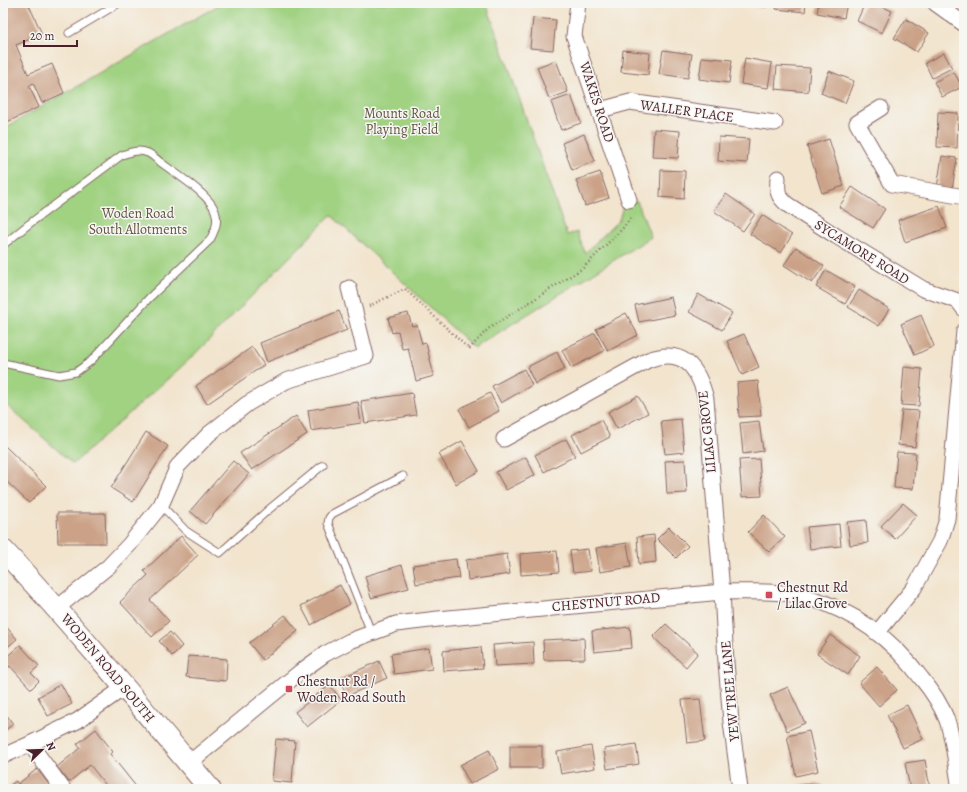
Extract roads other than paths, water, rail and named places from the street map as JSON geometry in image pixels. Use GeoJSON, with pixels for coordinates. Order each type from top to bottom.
{"type":"FeatureCollection","features":[{"type":"Feature","properties":{"kind":"street","name":"WAKES ROAD"},"geometry":{"type":"LineString","coordinates":[[578,3],[574,36],[629,200]]}},
{"type":"Feature","properties":{"kind":"street"},"geometry":{"type":"LineString","coordinates":[[935,3],[964,24]]}},
{"type":"Feature","properties":{"kind":"street","name":"WALLER PLACE"},"geometry":{"type":"LineString","coordinates":[[600,110],[630,102],[775,123]]}},
{"type":"Feature","properties":{"kind":"street"},"geometry":{"type":"LineString","coordinates":[[881,108],[858,123],[892,184],[964,198]]}},
{"type":"Feature","properties":{"kind":"street","name":"SYCAMORE ROAD"},"geometry":{"type":"LineString","coordinates":[[778,178],[777,192],[782,200],[788,205],[923,290],[958,301],[964,309]]}},
{"type":"Feature","properties":{"kind":"street"},"geometry":{"type":"LineString","coordinates":[[57,608],[109,566],[129,545],[162,505],[178,466],[209,434],[247,404],[286,381],[366,356],[349,288]]}},
{"type":"Feature","properties":{"kind":"street"},"geometry":{"type":"LineString","coordinates":[[877,632],[914,588],[940,541],[947,519],[964,331]]}},
{"type":"Feature","properties":{"kind":"street","name":"LILAC GROVE"},"geometry":{"type":"LineString","coordinates":[[504,439],[657,356],[676,356],[686,361],[696,371],[702,384],[706,399],[722,592]]}},
{"type":"Feature","properties":{"kind":"street","name":"WODEN ROAD SOUTH"},"geometry":{"type":"LineString","coordinates":[[3,550],[57,608],[126,687],[210,789]]}},
{"type":"Feature","properties":{"kind":"street","name":"CHESTNUT ROAD"},"geometry":{"type":"LineString","coordinates":[[189,764],[300,672],[325,654],[350,640],[396,624],[722,592],[761,592],[807,597],[850,615],[877,632],[898,651],[914,669],[939,703],[946,719],[951,737],[960,789]]}},
{"type":"Feature","properties":{"kind":"street","name":"YEW TREE LANE"},"geometry":{"type":"LineString","coordinates":[[722,592],[731,714],[739,789]]}},
{"type":"Feature","properties":{"kind":"street"},"geometry":{"type":"LineString","coordinates":[[3,756],[77,721],[126,687]]}},
{"type":"Feature","properties":{"kind":"street"},"geometry":{"type":"LineString","coordinates":[[30,744],[63,789]]}},
{"type":"Feature","properties":{"kind":"lane"},"geometry":{"type":"LineString","coordinates":[[69,32],[119,3]]}},
{"type":"Feature","properties":{"kind":"lane"},"geometry":{"type":"LineString","coordinates":[[3,245],[122,155],[135,150],[148,153],[207,198],[215,210],[217,220],[216,229],[210,240],[150,298],[91,361],[76,372],[60,375],[3,363]]}},
{"type":"Feature","properties":{"kind":"lane"},"geometry":{"type":"LineString","coordinates":[[162,505],[186,531],[220,553],[267,511],[323,465]]}},
{"type":"Feature","properties":{"kind":"lane"},"geometry":{"type":"LineString","coordinates":[[371,632],[328,523],[329,518],[332,514],[403,476]]}},
{"type":"Feature","properties":{"kind":"place","name":"Chestnut Rd / Lilac Grove"},"geometry":{"type":"Point","coordinates":[769,595]}},
{"type":"Feature","properties":{"kind":"place","name":"Chestnut Rd / Woden Road South"},"geometry":{"type":"Point","coordinates":[289,689]}},
{"type":"Feature","properties":{"kind":"park label","name":"Mounts Road Playing Field"},"geometry":{"type":"Point","coordinates":[402,122]}},
{"type":"Feature","properties":{"kind":"park label","name":"Woden Road South Allotments"},"geometry":{"type":"Point","coordinates":[138,222]}}]}
